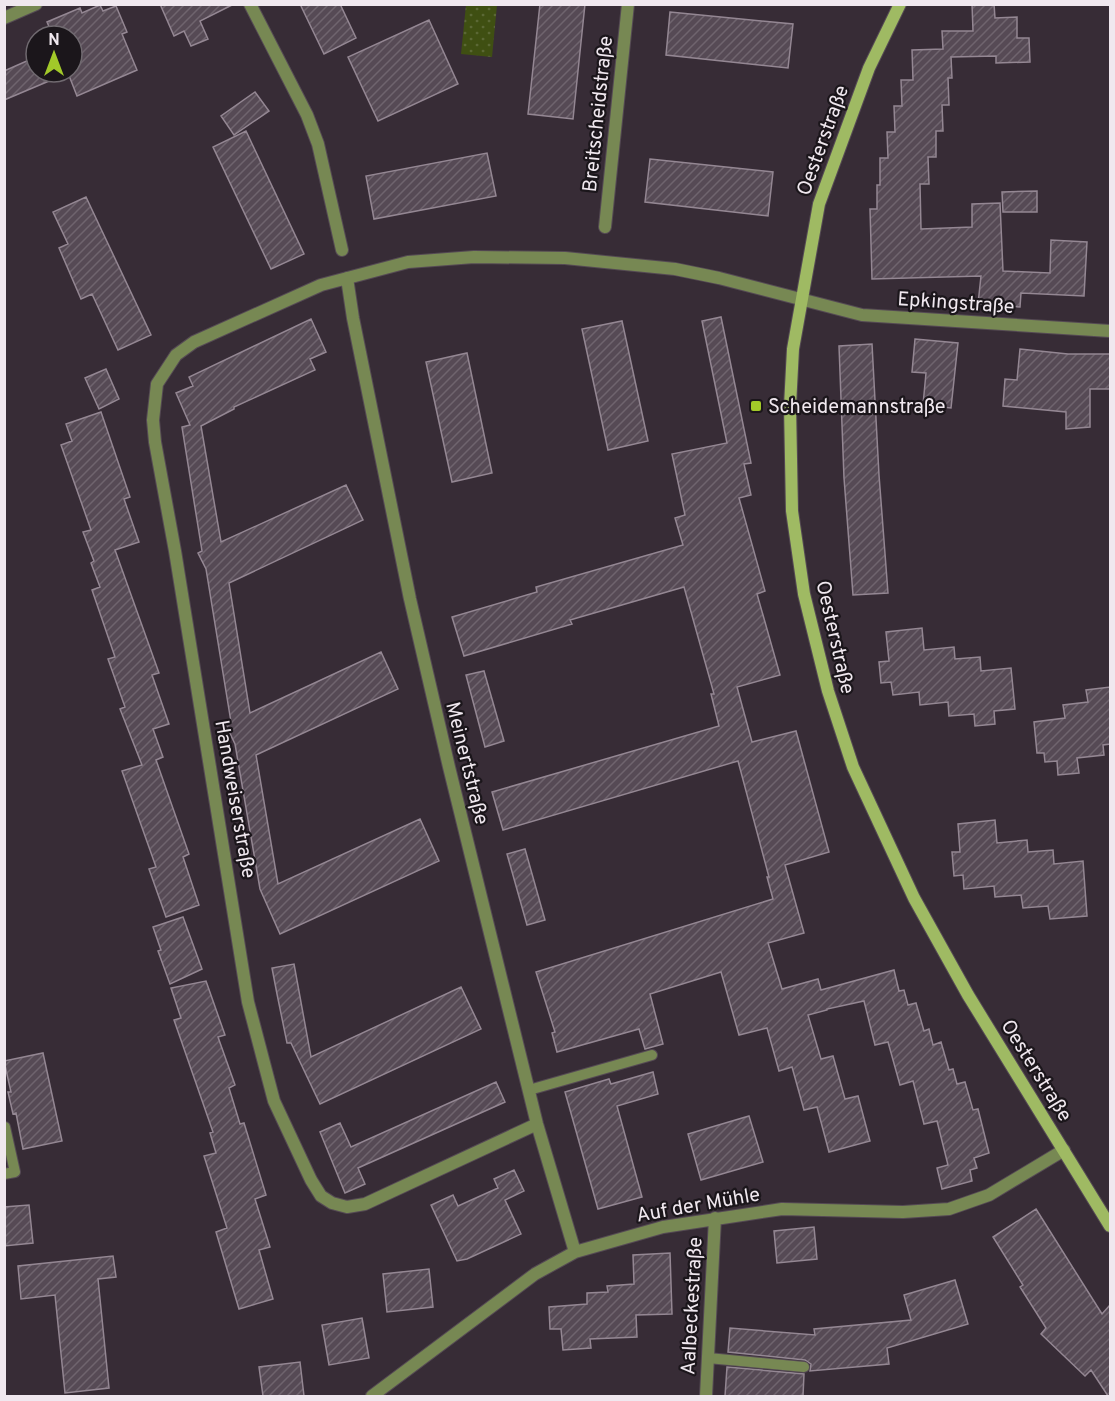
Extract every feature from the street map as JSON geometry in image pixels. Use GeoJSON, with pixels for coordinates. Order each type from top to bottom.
{"type":"FeatureCollection","features":[{"type":"Feature","properties":{"kind":"street"},"geometry":{"type":"LineString","coordinates":[[4,18],[36,4]]}},
{"type":"Feature","properties":{"kind":"street"},"geometry":{"type":"LineString","coordinates":[[250,4],[315,134],[342,250]]}},
{"type":"Feature","properties":{"kind":"street","name":"Breitscheidstraße"},"geometry":{"type":"LineString","coordinates":[[605,227],[628,4]]}},
{"type":"Feature","properties":{"kind":"street","name":"Oesterstraße"},"geometry":{"type":"LineString","coordinates":[[900,4],[869,68],[819,204],[801,299],[793,349],[790,406],[792,511],[804,594],[828,691],[853,767],[914,898],[968,996],[1110,1226]]}},
{"type":"Feature","properties":{"kind":"street"},"geometry":{"type":"LineString","coordinates":[[347,278],[408,261],[474,256],[565,258],[675,268],[801,299]]}},
{"type":"Feature","properties":{"kind":"street","name":"Meinertstraße"},"geometry":{"type":"LineString","coordinates":[[347,278],[410,599],[449,767],[537,1124],[575,1252]]}},
{"type":"Feature","properties":{"kind":"street","name":"Handweiserstraße"},"geometry":{"type":"LineString","coordinates":[[347,278],[321,285],[194,342],[176,355],[166,368],[158,384],[154,402],[155,442],[177,562],[248,1002],[274,1101],[311,1180],[321,1196],[332,1203],[347,1207],[365,1204],[537,1124]]}},
{"type":"Feature","properties":{"kind":"street","name":"Epkingstraße"},"geometry":{"type":"LineString","coordinates":[[801,299],[862,315],[1110,331]]}},
{"type":"Feature","properties":{"kind":"street","name":"Auf der Mühle"},"geometry":{"type":"LineString","coordinates":[[372,1396],[535,1274],[575,1252],[663,1227],[782,1209],[908,1212],[949,1209],[989,1195],[1064,1150]]}},
{"type":"Feature","properties":{"kind":"street","name":"Aalbeckestraße"},"geometry":{"type":"LineString","coordinates":[[706,1396],[715,1218]]}},
{"type":"Feature","properties":{"kind":"lane"},"geometry":{"type":"LineString","coordinates":[[529,1090],[652,1055]]}},
{"type":"Feature","properties":{"kind":"lane"},"geometry":{"type":"LineString","coordinates":[[4,1174],[15,1172],[5,1127]]}},
{"type":"Feature","properties":{"kind":"lane"},"geometry":{"type":"LineString","coordinates":[[708,1358],[804,1367]]}},
{"type":"Feature","properties":{"kind":"green space"},"geometry":{"type":"Polygon","coordinates":[[[466,5],[497,5],[492,57],[461,54],[466,5]]]}},
{"type":"Feature","properties":{"kind":"building"},"geometry":{"type":"Polygon","coordinates":[[[160,4],[234,4],[200,21],[208,39],[191,46],[184,31],[174,36],[160,4]]]}},
{"type":"Feature","properties":{"kind":"building"},"geometry":{"type":"Polygon","coordinates":[[[300,4],[340,4],[356,38],[324,54],[300,4]]]}},
{"type":"Feature","properties":{"kind":"building"},"geometry":{"type":"Polygon","coordinates":[[[540,4],[585,4],[573,119],[528,114],[540,4]]]}},
{"type":"Feature","properties":{"kind":"building"},"geometry":{"type":"Polygon","coordinates":[[[972,4],[994,4],[995,18],[1017,17],[1017,38],[1029,38],[1030,62],[996,63],[996,56],[951,57],[952,78],[948,78],[949,105],[942,105],[943,131],[936,131],[936,157],[928,157],[929,184],[920,184],[921,229],[972,227],[972,204],[1000,203],[1003,271],[1050,273],[1051,240],[1087,242],[1084,296],[1021,293],[1020,307],[978,304],[981,276],[872,279],[870,209],[877,209],[880,158],[888,158],[887,132],[895,132],[894,106],[902,106],[901,80],[913,80],[912,50],[943,49],[942,31],[973,31],[972,4]]]}},
{"type":"Feature","properties":{"kind":"building"},"geometry":{"type":"Polygon","coordinates":[[[100,5],[103,11],[116,6],[127,32],[122,34],[137,70],[77,96],[72,84],[84,84],[84,24],[48,24],[47,22],[80,8],[82,13],[100,5]]]}},
{"type":"Feature","properties":{"kind":"building"},"geometry":{"type":"Polygon","coordinates":[[[670,12],[793,24],[788,68],[666,55],[670,12]]]}},
{"type":"Feature","properties":{"kind":"building"},"geometry":{"type":"Polygon","coordinates":[[[429,20],[458,84],[378,121],[348,57],[429,20]]]}},
{"type":"Feature","properties":{"kind":"building"},"geometry":{"type":"Polygon","coordinates":[[[24,62],[24,84],[42,84],[4,100],[4,71],[24,62]]]}},
{"type":"Feature","properties":{"kind":"building"},"geometry":{"type":"Polygon","coordinates":[[[255,92],[269,111],[234,135],[221,116],[255,92]]]}},
{"type":"Feature","properties":{"kind":"building"},"geometry":{"type":"Polygon","coordinates":[[[246,131],[304,254],[271,269],[213,147],[246,131]]]}},
{"type":"Feature","properties":{"kind":"building"},"geometry":{"type":"Polygon","coordinates":[[[487,153],[496,196],[374,219],[366,176],[487,153]]]}},
{"type":"Feature","properties":{"kind":"building"},"geometry":{"type":"Polygon","coordinates":[[[650,159],[773,172],[768,216],[645,202],[650,159]]]}},
{"type":"Feature","properties":{"kind":"building"},"geometry":{"type":"Polygon","coordinates":[[[1037,191],[1037,212],[1003,212],[1002,192],[1037,191]]]}},
{"type":"Feature","properties":{"kind":"building"},"geometry":{"type":"Polygon","coordinates":[[[86,197],[151,335],[118,350],[92,294],[81,299],[59,248],[68,244],[53,212],[86,197]]]}},
{"type":"Feature","properties":{"kind":"building"},"geometry":{"type":"Polygon","coordinates":[[[721,317],[751,463],[744,464],[751,495],[739,498],[765,591],[757,594],[780,675],[737,687],[752,742],[796,731],[829,852],[785,865],[804,933],[768,943],[782,989],[818,979],[821,990],[894,970],[899,991],[904,990],[908,1005],[916,1003],[924,1031],[929,1029],[933,1045],[941,1042],[949,1070],[953,1069],[957,1084],[965,1082],[973,1110],[978,1109],[989,1153],[974,1158],[977,1168],[970,1170],[972,1181],[942,1189],[937,1168],[948,1165],[937,1121],[924,1124],[913,1081],[900,1085],[888,1042],[875,1045],[864,1001],[808,1015],[821,1059],[833,1056],[845,1099],[858,1096],[870,1141],[829,1152],[817,1107],[804,1110],[792,1067],[779,1071],[767,1028],[739,1035],[721,972],[650,994],[663,1044],[645,1049],[639,1029],[557,1052],[552,1033],[555,1032],[536,972],[773,899],[767,877],[769,877],[738,761],[503,830],[492,792],[719,726],[711,694],[714,694],[684,587],[570,620],[572,624],[464,656],[452,617],[537,592],[536,587],[683,545],[675,518],[685,515],[672,454],[727,443],[702,321],[721,317]]]}},
{"type":"Feature","properties":{"kind":"building"},"geometry":{"type":"Polygon","coordinates":[[[311,319],[326,352],[310,359],[315,370],[234,407],[201,426],[221,542],[346,485],[363,520],[229,583],[250,713],[381,652],[398,689],[256,755],[278,884],[420,819],[439,861],[280,934],[260,889],[235,744],[226,725],[231,722],[206,569],[198,553],[202,551],[182,427],[190,425],[176,393],[193,386],[189,377],[311,319]]]}},
{"type":"Feature","properties":{"kind":"building"},"geometry":{"type":"Polygon","coordinates":[[[622,321],[648,441],[608,450],[582,329],[622,321]]]}},
{"type":"Feature","properties":{"kind":"building"},"geometry":{"type":"Polygon","coordinates":[[[915,339],[958,343],[951,408],[923,405],[926,373],[912,372],[915,339]]]}},
{"type":"Feature","properties":{"kind":"building"},"geometry":{"type":"Polygon","coordinates":[[[872,344],[888,593],[853,595],[844,478],[839,346],[872,344]]]}},
{"type":"Feature","properties":{"kind":"building"},"geometry":{"type":"Polygon","coordinates":[[[1020,349],[1068,354],[1110,354],[1110,389],[1090,389],[1090,427],[1066,429],[1066,412],[1003,406],[1005,379],[1017,380],[1020,349]]]}},
{"type":"Feature","properties":{"kind":"building"},"geometry":{"type":"Polygon","coordinates":[[[467,353],[492,473],[452,482],[426,362],[467,353]]]}},
{"type":"Feature","properties":{"kind":"building"},"geometry":{"type":"Polygon","coordinates":[[[106,369],[119,399],[99,409],[85,378],[106,369]]]}},
{"type":"Feature","properties":{"kind":"building"},"geometry":{"type":"Polygon","coordinates":[[[101,412],[130,497],[124,499],[139,542],[115,550],[159,673],[152,675],[169,724],[153,729],[163,757],[156,760],[189,854],[183,857],[199,905],[166,917],[149,869],[156,867],[122,771],[142,765],[120,709],[125,707],[108,659],[115,657],[92,590],[100,587],[91,563],[94,561],[83,532],[91,530],[61,445],[72,441],[66,424],[101,412]]]}},
{"type":"Feature","properties":{"kind":"building"},"geometry":{"type":"Polygon","coordinates":[[[922,628],[924,650],[954,647],[955,659],[980,657],[981,671],[1011,668],[1015,709],[994,711],[995,724],[975,726],[974,714],[949,716],[948,702],[920,705],[919,692],[893,695],[891,682],[881,683],[879,662],[889,661],[886,632],[922,628]]]}},
{"type":"Feature","properties":{"kind":"building"},"geometry":{"type":"Polygon","coordinates":[[[484,671],[504,741],[485,747],[466,675],[484,671]]]}},
{"type":"Feature","properties":{"kind":"building"},"geometry":{"type":"Polygon","coordinates":[[[1110,687],[1110,744],[1103,745],[1104,755],[1077,758],[1079,773],[1058,775],[1057,761],[1045,762],[1044,753],[1037,753],[1034,722],[1065,718],[1063,705],[1088,702],[1086,690],[1110,687]]]}},
{"type":"Feature","properties":{"kind":"building"},"geometry":{"type":"Polygon","coordinates":[[[995,820],[997,843],[1027,840],[1028,852],[1053,850],[1054,864],[1083,861],[1087,916],[1050,919],[1048,906],[1023,908],[1021,895],[995,897],[994,886],[964,889],[963,875],[954,876],[952,852],[960,852],[958,824],[995,820]]]}},
{"type":"Feature","properties":{"kind":"building"},"geometry":{"type":"Polygon","coordinates":[[[525,849],[545,920],[527,925],[507,854],[525,849]]]}},
{"type":"Feature","properties":{"kind":"building"},"geometry":{"type":"Polygon","coordinates":[[[183,917],[202,969],[170,984],[158,951],[161,950],[153,927],[183,917]]]}},
{"type":"Feature","properties":{"kind":"building"},"geometry":{"type":"Polygon","coordinates":[[[294,964],[311,1057],[461,987],[481,1029],[320,1104],[291,1043],[287,1043],[272,968],[294,964]]]}},
{"type":"Feature","properties":{"kind":"building"},"geometry":{"type":"Polygon","coordinates":[[[206,981],[225,1035],[218,1037],[235,1085],[229,1088],[240,1124],[244,1123],[266,1195],[255,1199],[270,1247],[259,1250],[273,1299],[239,1309],[216,1232],[227,1228],[204,1156],[216,1153],[210,1133],[213,1132],[174,1020],[181,1018],[171,988],[206,981]]]}},
{"type":"Feature","properties":{"kind":"building"},"geometry":{"type":"Polygon","coordinates":[[[43,1053],[62,1141],[23,1149],[16,1113],[13,1114],[8,1092],[11,1092],[4,1061],[43,1053]]]}},
{"type":"Feature","properties":{"kind":"building"},"geometry":{"type":"Polygon","coordinates":[[[653,1072],[658,1094],[617,1106],[642,1197],[598,1209],[565,1092],[609,1079],[611,1084],[653,1072]]]}},
{"type":"Feature","properties":{"kind":"building"},"geometry":{"type":"Polygon","coordinates":[[[496,1082],[505,1102],[358,1168],[365,1184],[345,1193],[320,1132],[340,1123],[351,1147],[496,1082]]]}},
{"type":"Feature","properties":{"kind":"building"},"geometry":{"type":"Polygon","coordinates":[[[749,1116],[763,1162],[701,1180],[688,1134],[749,1116]]]}},
{"type":"Feature","properties":{"kind":"building"},"geometry":{"type":"Polygon","coordinates":[[[514,1170],[524,1191],[505,1200],[521,1234],[467,1259],[457,1261],[431,1205],[453,1195],[458,1206],[498,1188],[494,1179],[514,1170]]]}},
{"type":"Feature","properties":{"kind":"building"},"geometry":{"type":"Polygon","coordinates":[[[29,1205],[33,1243],[4,1246],[4,1207],[29,1205]]]}},
{"type":"Feature","properties":{"kind":"building"},"geometry":{"type":"Polygon","coordinates":[[[1036,1209],[1102,1314],[1110,1305],[1110,1396],[1091,1370],[1085,1376],[1041,1334],[1046,1328],[1020,1287],[1023,1285],[993,1237],[1036,1209]]]}},
{"type":"Feature","properties":{"kind":"building"},"geometry":{"type":"Polygon","coordinates":[[[814,1227],[817,1259],[777,1263],[774,1231],[814,1227]]]}},
{"type":"Feature","properties":{"kind":"building"},"geometry":{"type":"Polygon","coordinates":[[[670,1253],[672,1314],[636,1315],[637,1337],[590,1339],[591,1348],[563,1350],[561,1329],[550,1329],[549,1307],[587,1304],[587,1293],[608,1292],[607,1286],[634,1284],[633,1255],[670,1253]]]}},
{"type":"Feature","properties":{"kind":"building"},"geometry":{"type":"Polygon","coordinates":[[[113,1256],[116,1277],[98,1279],[109,1388],[65,1393],[55,1295],[21,1299],[18,1266],[113,1256]]]}},
{"type":"Feature","properties":{"kind":"building"},"geometry":{"type":"Polygon","coordinates":[[[429,1269],[433,1307],[387,1312],[383,1274],[429,1269]]]}},
{"type":"Feature","properties":{"kind":"building"},"geometry":{"type":"Polygon","coordinates":[[[955,1280],[968,1324],[887,1348],[889,1364],[810,1371],[811,1364],[805,1360],[728,1352],[730,1328],[815,1335],[814,1329],[911,1320],[904,1295],[955,1280]]]}},
{"type":"Feature","properties":{"kind":"building"},"geometry":{"type":"Polygon","coordinates":[[[362,1318],[369,1358],[329,1365],[322,1325],[362,1318]]]}},
{"type":"Feature","properties":{"kind":"building"},"geometry":{"type":"Polygon","coordinates":[[[300,1362],[304,1396],[263,1396],[259,1367],[300,1362]]]}},
{"type":"Feature","properties":{"kind":"building"},"geometry":{"type":"Polygon","coordinates":[[[727,1367],[804,1374],[803,1396],[725,1396],[727,1367]]]}},
{"type":"Feature","properties":{"kind":"place","name":"Scheidemannstraße"},"geometry":{"type":"Point","coordinates":[756,406]}}]}
